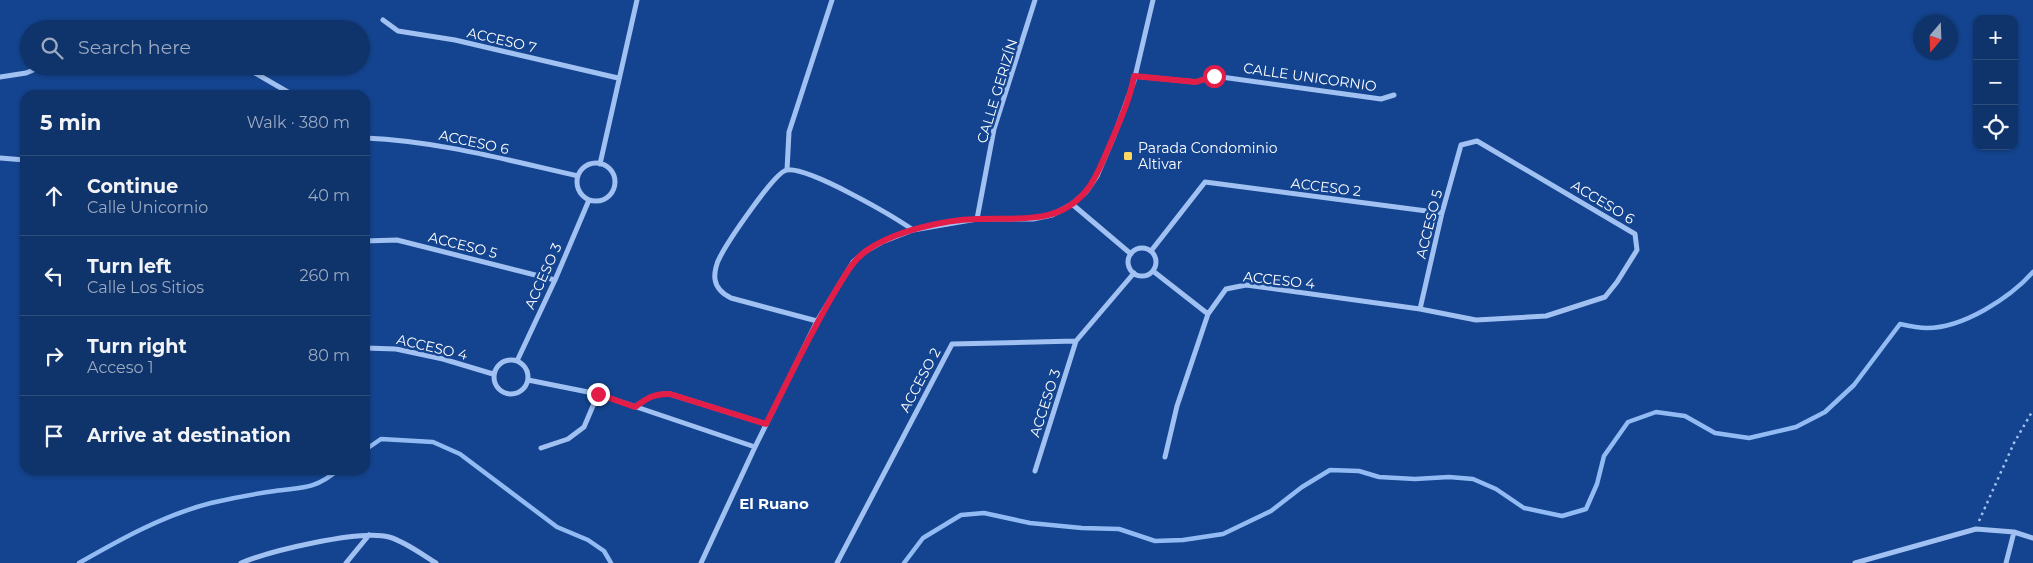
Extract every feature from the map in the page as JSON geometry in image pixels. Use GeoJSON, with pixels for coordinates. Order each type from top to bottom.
{"type":"FeatureCollection","features":[{"type":"Feature","properties":{"kind":"street"},"geometry":{"type":"LineString","coordinates":[[600,164],[637,0]]}},
{"type":"Feature","properties":{"kind":"street"},"geometry":{"type":"LineString","coordinates":[[787,170],[789,132],[832,0]]}},
{"type":"Feature","properties":{"kind":"street","name":"CALLE GERIZÍN"},"geometry":{"type":"LineString","coordinates":[[977,219],[994,129],[1035,0]]}},
{"type":"Feature","properties":{"kind":"street"},"geometry":{"type":"LineString","coordinates":[[701,563],[817,321],[853,262],[866,251],[882,242],[913,230],[977,219],[1033,219],[1052,214],[1072,204],[1086,192],[1097,176],[1114,136],[1134,76],[1152,0]]}},
{"type":"Feature","properties":{"kind":"street","name":"ACCESO 7"},"geometry":{"type":"LineString","coordinates":[[383,20],[398,31],[455,40],[618,78]]}},
{"type":"Feature","properties":{"kind":"street"},"geometry":{"type":"LineString","coordinates":[[0,77],[20,74]]}},
{"type":"Feature","properties":{"kind":"street"},"geometry":{"type":"LineString","coordinates":[[259,75],[284,90]]}},
{"type":"Feature","properties":{"kind":"street","name":"CALLE UNICORNIO"},"geometry":{"type":"LineString","coordinates":[[1134,76],[1196,82],[1214,76],[1381,99],[1394,95]]}},
{"type":"Feature","properties":{"kind":"street","name":"ACCESO 6"},"geometry":{"type":"LineString","coordinates":[[370,138],[404,140],[455,148],[578,176]]}},
{"type":"Feature","properties":{"kind":"street","name":"ACCESO 6"},"geometry":{"type":"LineString","coordinates":[[1420,309],[1476,320],[1546,316],[1605,297],[1637,250],[1635,234],[1477,141],[1461,145]]}},
{"type":"Feature","properties":{"kind":"street","name":"ACCESO 5"},"geometry":{"type":"LineString","coordinates":[[1420,309],[1442,214],[1461,145]]}},
{"type":"Feature","properties":{"kind":"street"},"geometry":{"type":"LineString","coordinates":[[0,158],[20,160]]}},
{"type":"Feature","properties":{"kind":"street"},"geometry":{"type":"LineString","coordinates":[[595,163],[600,164],[611,170],[614,176],[614,188],[607,198],[595,202],[580,193],[577,188],[578,176],[584,167],[595,163]]}},
{"type":"Feature","properties":{"kind":"street"},"geometry":{"type":"LineString","coordinates":[[817,321],[731,298],[724,295],[717,286],[715,278],[719,258],[773,180],[783,171],[796,170],[888,213],[913,230]]}},
{"type":"Feature","properties":{"kind":"street","name":"ACCESO 2"},"geometry":{"type":"LineString","coordinates":[[1151,251],[1205,182],[1442,214]]}},
{"type":"Feature","properties":{"kind":"street","name":"ACCESO 3"},"geometry":{"type":"LineString","coordinates":[[517,361],[555,280],[589,200]]}},
{"type":"Feature","properties":{"kind":"street"},"geometry":{"type":"LineString","coordinates":[[1072,204],[1131,254]]}},
{"type":"Feature","properties":{"kind":"street","name":"ACCESO 5"},"geometry":{"type":"LineString","coordinates":[[370,241],[397,240],[555,280]]}},
{"type":"Feature","properties":{"kind":"street"},"geometry":{"type":"LineString","coordinates":[[1138,249],[1151,251],[1156,263],[1153,271],[1142,276],[1134,273],[1129,266],[1131,254],[1138,249]]}},
{"type":"Feature","properties":{"kind":"street"},"geometry":{"type":"LineString","coordinates":[[1153,271],[1208,314]]}},
{"type":"Feature","properties":{"kind":"street"},"geometry":{"type":"LineString","coordinates":[[1076,341],[1134,273]]}},
{"type":"Feature","properties":{"kind":"street","name":"ACCESO 4"},"geometry":{"type":"LineString","coordinates":[[1165,457],[1177,406],[1208,314],[1226,289],[1246,285],[1420,309]]}},
{"type":"Feature","properties":{"kind":"street","name":"ACCESO 2"},"geometry":{"type":"LineString","coordinates":[[837,563],[952,344],[1076,341]]}},
{"type":"Feature","properties":{"kind":"street","name":"ACCESO 3"},"geometry":{"type":"LineString","coordinates":[[1035,471],[1076,341]]}},
{"type":"Feature","properties":{"kind":"street","name":"ACCESO 4"},"geometry":{"type":"LineString","coordinates":[[370,348],[396,349],[443,359],[493,374]]}},
{"type":"Feature","properties":{"kind":"street"},"geometry":{"type":"LineString","coordinates":[[505,361],[517,361],[526,369],[528,380],[522,391],[516,394],[504,394],[495,386],[493,374],[495,368],[505,361]]}},
{"type":"Feature","properties":{"kind":"street"},"geometry":{"type":"LineString","coordinates":[[528,380],[598,394],[755,447]]}},
{"type":"Feature","properties":{"kind":"street"},"geometry":{"type":"LineString","coordinates":[[635,407],[648,397],[660,393],[670,394],[766,424]]}},
{"type":"Feature","properties":{"kind":"street"},"geometry":{"type":"LineString","coordinates":[[541,448],[568,439],[584,427],[598,394]]}},
{"type":"Feature","properties":{"kind":"street"},"geometry":{"type":"LineString","coordinates":[[1976,529],[1979,521]]}},
{"type":"Feature","properties":{"kind":"street"},"geometry":{"type":"LineString","coordinates":[[1855,563],[1976,529],[2014,532],[2033,538]]}},
{"type":"Feature","properties":{"kind":"street"},"geometry":{"type":"LineString","coordinates":[[2006,563],[2014,532]]}},
{"type":"Feature","properties":{"kind":"street"},"geometry":{"type":"LineString","coordinates":[[242,563],[302,546],[369,535],[387,536],[399,540],[436,563]]}},
{"type":"Feature","properties":{"kind":"street"},"geometry":{"type":"LineString","coordinates":[[346,563],[369,535]]}},
{"type":"Feature","properties":{"kind":"street"},"geometry":{"type":"LineString","coordinates":[[1880,556],[1880,563]]}},
{"type":"Feature","properties":{"kind":"path"},"geometry":{"type":"LineString","coordinates":[[1979,521],[2014,443],[2033,410]]}},
{"type":"Feature","properties":{"kind":"waterway"},"geometry":{"type":"LineString","coordinates":[[904,563],[923,538],[961,515],[984,513],[1030,523],[1119,529],[1155,541],[1183,540],[1223,534],[1271,511],[1302,487],[1330,470],[1359,471],[1379,477],[1473,479],[1496,489],[1524,508],[1562,516],[1586,509],[1597,484],[1604,456],[1628,422],[1656,412],[1685,416],[1715,433],[1749,438],[1796,427],[1825,412],[1854,385],[1900,324],[1924,328],[1941,327],[1956,323],[1985,310],[1999,301],[2012,292],[2033,272]]}},
{"type":"Feature","properties":{"kind":"waterway"},"geometry":{"type":"LineString","coordinates":[[370,447],[381,439],[433,442],[460,454],[557,527],[588,540],[604,551],[611,563]]}},
{"type":"Feature","properties":{"kind":"waterway"},"geometry":{"type":"LineString","coordinates":[[79,563],[127,537],[176,514],[227,499],[308,487],[331,475]]}},
{"type":"Feature","properties":{"kind":"place","name":"Parada Condominio Altivar"},"geometry":{"type":"Point","coordinates":[1128,156]}},
{"type":"Feature","properties":{"kind":"district","name":"El Ruano"},"geometry":{"type":"Point","coordinates":[774,503]}},
{"type":"Feature","properties":{"kind":"route"},"geometry":{"type":"LineString","coordinates":[[598,394],[635,407],[648,397],[660,393],[670,394],[766,424],[817,321],[853,262],[866,251],[882,242],[913,230],[934,225],[977,219],[1033,219],[1052,214],[1072,204],[1086,192],[1097,176],[1114,136],[1134,81],[1134,76],[1196,82],[1214,76]]}}]}
